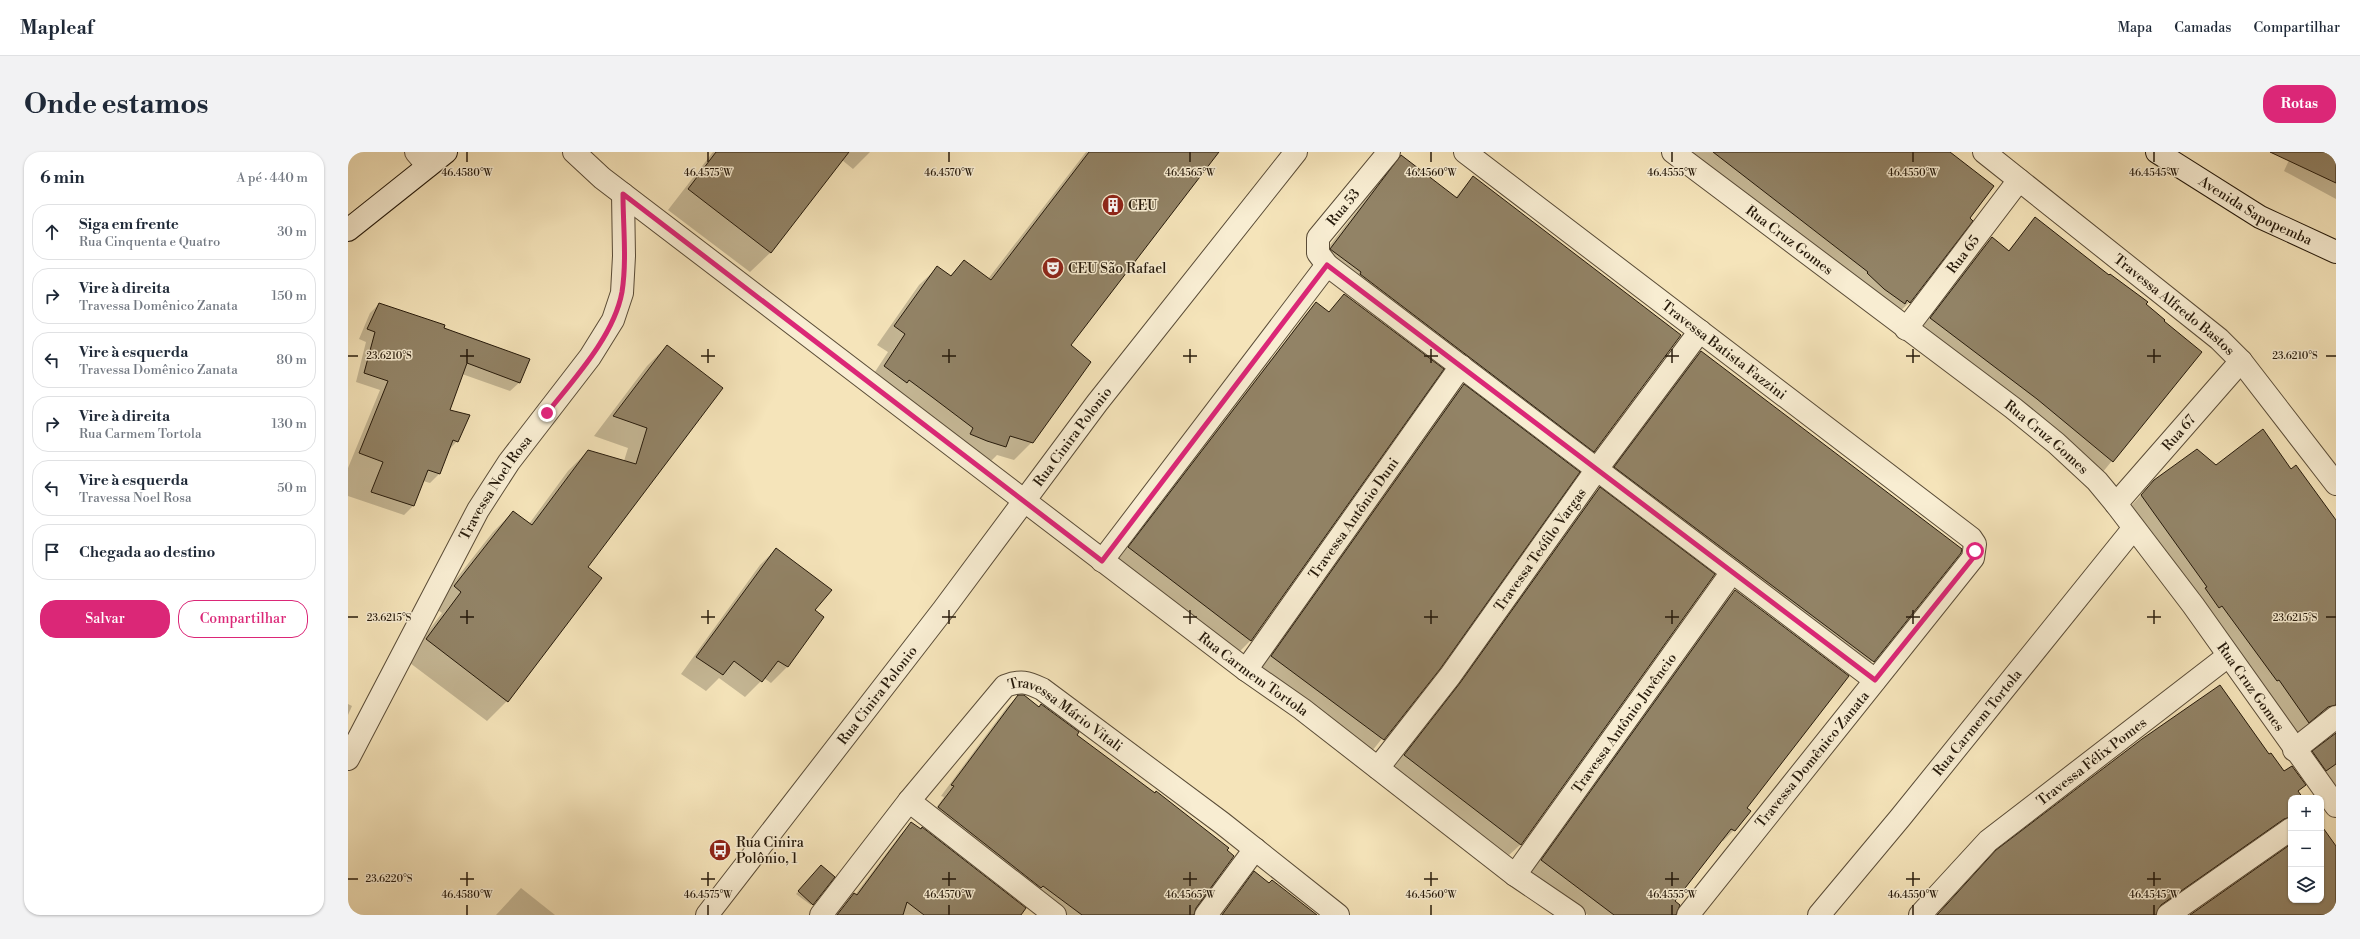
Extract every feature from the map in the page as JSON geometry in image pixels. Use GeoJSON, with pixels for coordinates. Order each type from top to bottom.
{"type":"FeatureCollection","features":[{"type":"Feature","properties":{"kind":"street"},"geometry":{"type":"LineString","coordinates":[[348,230],[422,159],[446,152]]}},
{"type":"Feature","properties":{"kind":"street","name":"Rua Carmem Tortola"},"geometry":{"type":"LineString","coordinates":[[574,152],[623,194],[1025,500],[1102,561],[1246,670],[1302,709],[1515,875],[1574,915]]}},
{"type":"Feature","properties":{"kind":"street","name":"Rua Cinira Polonio"},"geometry":{"type":"LineString","coordinates":[[707,915],[943,610],[1097,403],[1296,152]]}},
{"type":"Feature","properties":{"kind":"street","name":"Rua 53"},"geometry":{"type":"LineString","coordinates":[[1327,265],[1318,253],[1318,238],[1389,152]]}},
{"type":"Feature","properties":{"kind":"street","name":"Travessa Batista Fazzini"},"geometry":{"type":"LineString","coordinates":[[1465,152],[1971,538],[1975,544],[1973,558],[1875,680]]}},
{"type":"Feature","properties":{"kind":"street","name":"Rua Cruz Gomes"},"geometry":{"type":"LineString","coordinates":[[1673,152],[1695,159],[1906,329],[2056,443],[2097,481],[2193,605],[2294,750],[2329,804]]}},
{"type":"Feature","properties":{"kind":"street","name":"Travessa Alfredo Bastos"},"geometry":{"type":"LineString","coordinates":[[1984,152],[2219,338],[2242,361],[2336,484]]}},
{"type":"Feature","properties":{"kind":"street","name":"Avenida Sapopemba"},"geometry":{"type":"LineString","coordinates":[[2157,152],[2260,217],[2336,252]]}},
{"type":"Feature","properties":{"kind":"street","name":"Rua 65"},"geometry":{"type":"LineString","coordinates":[[1906,329],[2019,180]]}},
{"type":"Feature","properties":{"kind":"street","name":"Travessa Noel Rosa"},"geometry":{"type":"LineString","coordinates":[[348,759],[478,510],[509,462],[590,357],[613,320],[622,292],[623,194]]}},
{"type":"Feature","properties":{"kind":"street"},"geometry":{"type":"LineString","coordinates":[[1102,561],[1327,265]]}},
{"type":"Feature","properties":{"kind":"street","name":"Travessa Domênico Zanata"},"geometry":{"type":"LineString","coordinates":[[1327,265],[1875,680],[1688,915]]}},
{"type":"Feature","properties":{"kind":"street","name":"Travessa Teófilo Vargas"},"geometry":{"type":"LineString","coordinates":[[1378,768],[1450,676],[1597,469],[1700,331]]}},
{"type":"Feature","properties":{"kind":"street","name":"Rua 67"},"geometry":{"type":"LineString","coordinates":[[2116,504],[2242,361]]}},
{"type":"Feature","properties":{"kind":"street","name":"Travessa Antônio Duni"},"geometry":{"type":"LineString","coordinates":[[1246,670],[1461,366]]}},
{"type":"Feature","properties":{"kind":"street","name":"Rua Carmem Tortola"},"geometry":{"type":"LineString","coordinates":[[1819,915],[1900,818],[2133,529]]}},
{"type":"Feature","properties":{"kind":"street","name":"Travessa Antônio Juvêncio"},"geometry":{"type":"LineString","coordinates":[[1515,875],[1732,572]]}},
{"type":"Feature","properties":{"kind":"street","name":"Travessa Félix Pomes"},"geometry":{"type":"LineString","coordinates":[[1920,915],[1988,841],[2228,656]]}},
{"type":"Feature","properties":{"kind":"street","name":"Travessa Mário Vitali"},"geometry":{"type":"LineString","coordinates":[[821,915],[909,801],[1005,686],[1018,681],[1026,681],[1042,689],[1255,849],[1338,915]]}},
{"type":"Feature","properties":{"kind":"street"},"geometry":{"type":"LineString","coordinates":[[2294,750],[2336,717]]}},
{"type":"Feature","properties":{"kind":"street"},"geometry":{"type":"LineString","coordinates":[[909,801],[1053,914]]}},
{"type":"Feature","properties":{"kind":"street"},"geometry":{"type":"LineString","coordinates":[[2168,915],[2288,831]]}},
{"type":"Feature","properties":{"kind":"street"},"geometry":{"type":"LineString","coordinates":[[1206,915],[1255,849]]}},
{"type":"Feature","properties":{"kind":"building"},"geometry":{"type":"Polygon","coordinates":[[[716,152],[849,152],[771,253],[688,189],[716,152]]]}},
{"type":"Feature","properties":{"kind":"building"},"geometry":{"type":"Polygon","coordinates":[[[1089,152],[1219,152],[1071,345],[1091,362],[1033,443],[1010,436],[1006,447],[987,441],[970,434],[973,428],[909,380],[907,383],[884,366],[905,334],[894,326],[937,266],[951,276],[964,260],[991,280],[1089,152]]]}},
{"type":"Feature","properties":{"kind":"building"},"geometry":{"type":"Polygon","coordinates":[[[1713,152],[1950,152],[1994,186],[1970,218],[1973,221],[1910,303],[1907,300],[1905,304],[1884,289],[1867,273],[1868,272],[1713,152]]]}},
{"type":"Feature","properties":{"kind":"building"},"geometry":{"type":"Polygon","coordinates":[[[2270,152],[2336,152],[2336,183],[2270,152]]]}},
{"type":"Feature","properties":{"kind":"building"},"geometry":{"type":"Polygon","coordinates":[[[1401,155],[1457,198],[1473,176],[1681,335],[1594,452],[1360,274],[1361,272],[1330,249],[1401,155]]]}},
{"type":"Feature","properties":{"kind":"building"},"geometry":{"type":"Polygon","coordinates":[[[2035,217],[2109,275],[2110,274],[2148,302],[2146,304],[2165,320],[2164,321],[2202,352],[2113,462],[2037,399],[1930,318],[1992,237],[2009,251],[2035,217]]]}},
{"type":"Feature","properties":{"kind":"building"},"geometry":{"type":"Polygon","coordinates":[[[1344,294],[1444,369],[1251,641],[1128,547],[1316,302],[1329,312],[1344,294]]]}},
{"type":"Feature","properties":{"kind":"building"},"geometry":{"type":"Polygon","coordinates":[[[379,303],[445,325],[444,328],[530,359],[520,383],[467,363],[450,410],[470,415],[458,442],[453,440],[440,474],[428,470],[414,506],[371,492],[383,462],[359,453],[388,381],[364,373],[375,332],[367,329],[379,303]]]}},
{"type":"Feature","properties":{"kind":"building"},"geometry":{"type":"Polygon","coordinates":[[[667,345],[723,388],[588,567],[602,578],[508,702],[426,639],[461,592],[454,586],[513,511],[532,525],[588,450],[636,464],[647,428],[613,416],[667,345]]]}},
{"type":"Feature","properties":{"kind":"building"},"geometry":{"type":"Polygon","coordinates":[[[1701,351],[1962,549],[1961,553],[1874,662],[1614,467],[1701,351]]]}},
{"type":"Feature","properties":{"kind":"building"},"geometry":{"type":"Polygon","coordinates":[[[1464,384],[1580,472],[1440,669],[1384,740],[1271,656],[1464,384]]]}},
{"type":"Feature","properties":{"kind":"building"},"geometry":{"type":"Polygon","coordinates":[[[2263,429],[2291,469],[2296,465],[2336,520],[2336,705],[2328,707],[2309,723],[2279,680],[2277,681],[2222,606],[2219,608],[2205,588],[2207,587],[2141,495],[2154,480],[2197,449],[2216,465],[2263,429]]]}},
{"type":"Feature","properties":{"kind":"building"},"geometry":{"type":"Polygon","coordinates":[[[1600,487],[1715,574],[1521,845],[1404,755],[1460,683],[1600,487]]]}},
{"type":"Feature","properties":{"kind":"building"},"geometry":{"type":"Polygon","coordinates":[[[776,548],[832,590],[815,610],[824,617],[788,667],[778,661],[762,682],[734,661],[723,675],[696,657],[776,548]]]}},
{"type":"Feature","properties":{"kind":"building"},"geometry":{"type":"Polygon","coordinates":[[[1735,590],[1849,676],[1747,808],[1751,811],[1735,831],[1731,829],[1675,901],[1680,905],[1676,915],[1614,915],[1541,860],[1735,590]]]}},
{"type":"Feature","properties":{"kind":"building"},"geometry":{"type":"Polygon","coordinates":[[[2220,685],[2269,754],[2271,753],[2284,771],[2292,766],[2306,785],[2298,791],[2301,795],[2288,795],[2288,818],[2284,819],[2161,905],[2156,915],[1937,915],[1996,850],[2142,739],[2220,685]]]}},
{"type":"Feature","properties":{"kind":"building"},"geometry":{"type":"Polygon","coordinates":[[[1018,695],[1024,695],[1039,707],[1041,704],[1079,732],[1077,735],[1155,793],[1156,791],[1229,848],[1227,850],[1234,856],[1196,908],[1194,915],[1082,915],[1043,886],[1041,888],[938,807],[954,786],[951,785],[1018,695]]]}},
{"type":"Feature","properties":{"kind":"building"},"geometry":{"type":"Polygon","coordinates":[[[2336,733],[2336,764],[2326,771],[2312,751],[2336,733]]]}},
{"type":"Feature","properties":{"kind":"building"},"geometry":{"type":"Polygon","coordinates":[[[911,822],[921,829],[922,827],[1026,908],[1021,915],[924,915],[907,902],[903,915],[837,915],[854,893],[857,895],[911,822]]]}},
{"type":"Feature","properties":{"kind":"building"},"geometry":{"type":"Polygon","coordinates":[[[2324,829],[2336,846],[2336,915],[2190,915],[2288,846],[2288,903],[2324,903],[2324,829]]]}},
{"type":"Feature","properties":{"kind":"building"},"geometry":{"type":"Polygon","coordinates":[[[821,865],[835,877],[813,905],[798,891],[821,865]]]}},
{"type":"Feature","properties":{"kind":"building"},"geometry":{"type":"Polygon","coordinates":[[[1254,871],[1269,883],[1272,880],[1317,915],[1222,915],[1254,871]]]}},
{"type":"Feature","properties":{"kind":"place","name":"CEU"},"geometry":{"type":"Point","coordinates":[1113,205]}},
{"type":"Feature","properties":{"kind":"place","name":"CEU São Rafael"},"geometry":{"type":"Point","coordinates":[1053,268]}},
{"type":"Feature","properties":{"kind":"place","name":"Rua Cinira Polônio, 1"},"geometry":{"type":"Point","coordinates":[720,850]}},
{"type":"Feature","properties":{"kind":"route"},"geometry":{"type":"LineString","coordinates":[[547,413],[590,357],[613,320],[622,292],[624,256],[623,194],[1025,500],[1102,561],[1327,265],[1875,680],[1973,558],[1975,551]]}}]}
